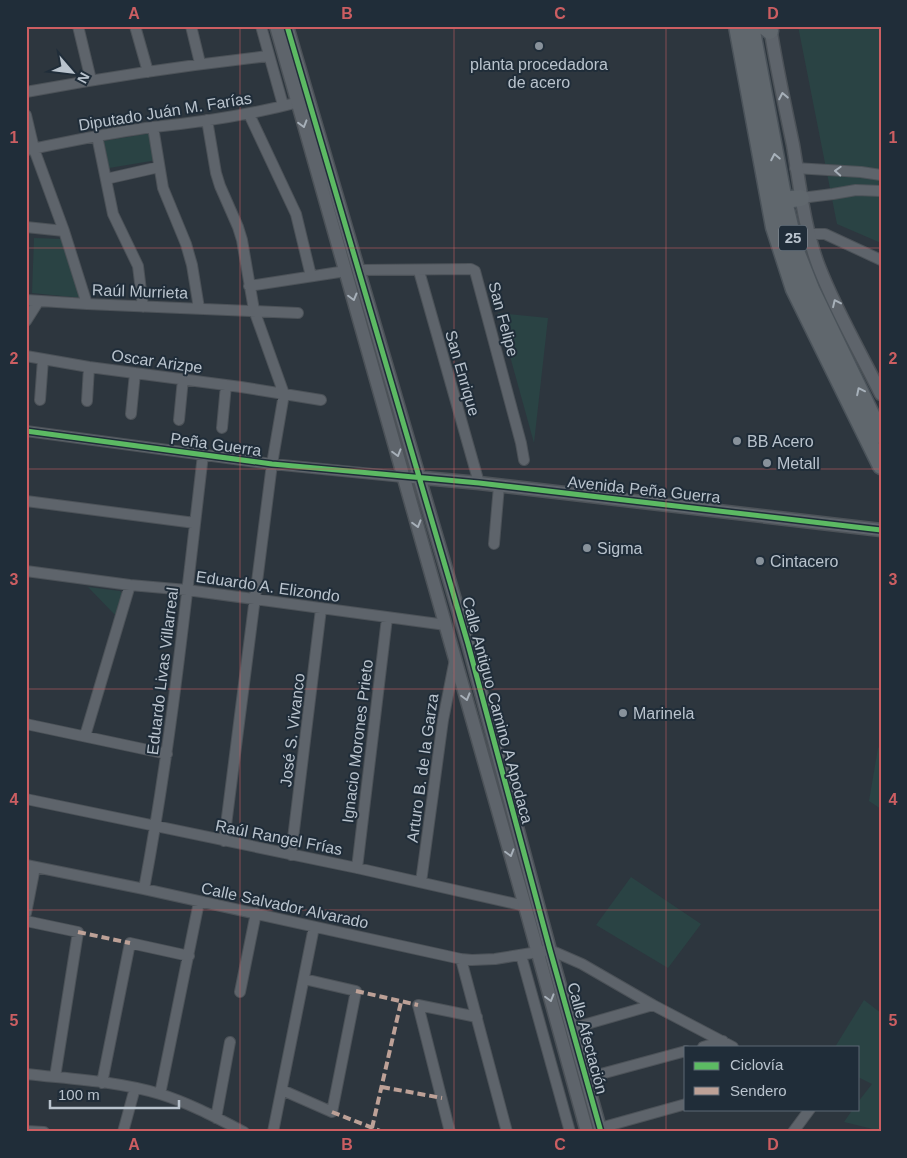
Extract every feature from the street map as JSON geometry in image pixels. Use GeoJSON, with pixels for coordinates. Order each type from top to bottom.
{"type":"FeatureCollection","features":[{"type":"Feature","properties":{"kind":"main road","name":"25"},"geometry":{"type":"LineString","coordinates":[[738,26],[775,230],[842,335],[881,435]]}},
{"type":"Feature","properties":{"kind":"main road","name":"25"},"geometry":{"type":"LineString","coordinates":[[751,26],[784,201],[794,290],[881,466]]}},
{"type":"Feature","properties":{"kind":"main road"},"geometry":{"type":"LineString","coordinates":[[765,174],[776,202],[801,198]]}},
{"type":"Feature","properties":{"kind":"street"},"geometry":{"type":"LineString","coordinates":[[78,26],[91,80]]}},
{"type":"Feature","properties":{"kind":"street"},"geometry":{"type":"LineString","coordinates":[[135,26],[148,72]]}},
{"type":"Feature","properties":{"kind":"street"},"geometry":{"type":"LineString","coordinates":[[191,26],[200,64]]}},
{"type":"Feature","properties":{"kind":"street"},"geometry":{"type":"LineString","coordinates":[[261,26],[282,105]]}},
{"type":"Feature","properties":{"kind":"street"},"geometry":{"type":"LineString","coordinates":[[276,26],[302,101],[353,270],[403,477],[525,906],[544,951],[587,1132]]}},
{"type":"Feature","properties":{"kind":"street"},"geometry":{"type":"LineString","coordinates":[[287,26],[302,101]]}},
{"type":"Feature","properties":{"kind":"street"},"geometry":{"type":"LineString","coordinates":[[768,28],[793,148],[801,198],[819,267],[842,335],[881,394]]}},
{"type":"Feature","properties":{"kind":"street"},"geometry":{"type":"LineString","coordinates":[[26,92],[91,80],[269,56]]}},
{"type":"Feature","properties":{"kind":"street","name":"Diputado Juán M. Farías"},"geometry":{"type":"LineString","coordinates":[[30,149],[97,136],[249,114],[302,101]]}},
{"type":"Feature","properties":{"kind":"street"},"geometry":{"type":"LineString","coordinates":[[26,114],[30,149],[64,231],[87,304]]}},
{"type":"Feature","properties":{"kind":"street"},"geometry":{"type":"LineString","coordinates":[[249,114],[296,214],[312,276]]}},
{"type":"Feature","properties":{"kind":"street"},"geometry":{"type":"LineString","coordinates":[[208,120],[216,173],[238,227],[254,310],[284,394],[272,464],[224,841]]}},
{"type":"Feature","properties":{"kind":"street"},"geometry":{"type":"LineString","coordinates":[[154,127],[163,188],[183,234],[192,265],[199,308]]}},
{"type":"Feature","properties":{"kind":"street"},"geometry":{"type":"LineString","coordinates":[[97,136],[113,214],[138,266],[143,307]]}},
{"type":"Feature","properties":{"kind":"street"},"geometry":{"type":"LineString","coordinates":[[106,178],[159,167]]}},
{"type":"Feature","properties":{"kind":"street"},"geometry":{"type":"LineString","coordinates":[[796,168],[881,175]]}},
{"type":"Feature","properties":{"kind":"street"},"geometry":{"type":"LineString","coordinates":[[801,198],[856,190],[881,191]]}},
{"type":"Feature","properties":{"kind":"street"},"geometry":{"type":"LineString","coordinates":[[26,227],[64,231]]}},
{"type":"Feature","properties":{"kind":"street"},"geometry":{"type":"LineString","coordinates":[[788,249],[809,234],[826,234],[881,260]]}},
{"type":"Feature","properties":{"kind":"street","name":"San Felipe"},"geometry":{"type":"LineString","coordinates":[[250,286],[353,270],[471,269],[476,272],[524,460]]}},
{"type":"Feature","properties":{"kind":"street","name":"Calle Antiguo Camino A Apodaca"},"geometry":{"type":"LineString","coordinates":[[353,270],[420,477],[476,671],[544,951]]}},
{"type":"Feature","properties":{"kind":"street","name":"San Enrique"},"geometry":{"type":"LineString","coordinates":[[419,270],[478,483]]}},
{"type":"Feature","properties":{"kind":"street","name":"Raúl Murrieta"},"geometry":{"type":"LineString","coordinates":[[26,300],[143,307],[298,312]]}},
{"type":"Feature","properties":{"kind":"street"},"geometry":{"type":"LineString","coordinates":[[26,320],[38,302]]}},
{"type":"Feature","properties":{"kind":"street","name":"Oscar Arizpe"},"geometry":{"type":"LineString","coordinates":[[26,356],[89,367],[321,400]]}},
{"type":"Feature","properties":{"kind":"street"},"geometry":{"type":"LineString","coordinates":[[40,400],[43,359]]}},
{"type":"Feature","properties":{"kind":"street"},"geometry":{"type":"LineString","coordinates":[[87,401],[89,367]]}},
{"type":"Feature","properties":{"kind":"street"},"geometry":{"type":"LineString","coordinates":[[132,414],[135,373]]}},
{"type":"Feature","properties":{"kind":"street"},"geometry":{"type":"LineString","coordinates":[[178,420],[184,379]]}},
{"type":"Feature","properties":{"kind":"street"},"geometry":{"type":"LineString","coordinates":[[222,428],[226,385]]}},
{"type":"Feature","properties":{"kind":"street","name":"Peña Guerra"},"geometry":{"type":"LineString","coordinates":[[26,431],[272,464],[403,477]]}},
{"type":"Feature","properties":{"kind":"street","name":"Eduardo Livas Villarreal"},"geometry":{"type":"LineString","coordinates":[[144,889],[167,754],[203,455]]}},
{"type":"Feature","properties":{"kind":"street","name":"Avenida Peña Guerra"},"geometry":{"type":"LineString","coordinates":[[403,477],[478,483],[881,530]]}},
{"type":"Feature","properties":{"kind":"street"},"geometry":{"type":"LineString","coordinates":[[494,544],[499,486]]}},
{"type":"Feature","properties":{"kind":"street"},"geometry":{"type":"LineString","coordinates":[[26,501],[195,523]]}},
{"type":"Feature","properties":{"kind":"street","name":"Eduardo A. Elizondo"},"geometry":{"type":"LineString","coordinates":[[26,571],[130,585],[187,590],[446,625]]}},
{"type":"Feature","properties":{"kind":"street"},"geometry":{"type":"LineString","coordinates":[[85,736],[130,585]]}},
{"type":"Feature","properties":{"kind":"street","name":"José S. Vivanco"},"geometry":{"type":"LineString","coordinates":[[291,855],[321,609]]}},
{"type":"Feature","properties":{"kind":"street","name":"Ignacio Morones Prieto"},"geometry":{"type":"LineString","coordinates":[[357,868],[387,618]]}},
{"type":"Feature","properties":{"kind":"street","name":"Arturo B. de la Garza"},"geometry":{"type":"LineString","coordinates":[[421,882],[443,720],[455,658]]}},
{"type":"Feature","properties":{"kind":"street"},"geometry":{"type":"LineString","coordinates":[[26,724],[167,754]]}},
{"type":"Feature","properties":{"kind":"street","name":"Raúl Rangel Frías"},"geometry":{"type":"LineString","coordinates":[[26,800],[357,868],[525,906]]}},
{"type":"Feature","properties":{"kind":"street"},"geometry":{"type":"LineString","coordinates":[[26,913],[31,866]]}},
{"type":"Feature","properties":{"kind":"street","name":"Calle Salvador Alvarado"},"geometry":{"type":"LineString","coordinates":[[31,866],[256,913],[461,959],[479,960],[544,951]]}},
{"type":"Feature","properties":{"kind":"street"},"geometry":{"type":"LineString","coordinates":[[160,1094],[189,956],[198,902]]}},
{"type":"Feature","properties":{"kind":"street"},"geometry":{"type":"LineString","coordinates":[[240,992],[256,913]]}},
{"type":"Feature","properties":{"kind":"street"},"geometry":{"type":"LineString","coordinates":[[26,921],[78,932],[55,1077]]}},
{"type":"Feature","properties":{"kind":"street"},"geometry":{"type":"LineString","coordinates":[[273,1132],[314,927]]}},
{"type":"Feature","properties":{"kind":"street"},"geometry":{"type":"LineString","coordinates":[[102,1083],[130,943],[189,956]]}},
{"type":"Feature","properties":{"kind":"street"},"geometry":{"type":"LineString","coordinates":[[544,951],[582,964],[732,1046]]}},
{"type":"Feature","properties":{"kind":"street","name":"Calle Afectación"},"geometry":{"type":"LineString","coordinates":[[544,951],[573,1028],[600,1130]]}},
{"type":"Feature","properties":{"kind":"street"},"geometry":{"type":"LineString","coordinates":[[521,955],[570,1132]]}},
{"type":"Feature","properties":{"kind":"street"},"geometry":{"type":"LineString","coordinates":[[461,959],[507,1132]]}},
{"type":"Feature","properties":{"kind":"street"},"geometry":{"type":"LineString","coordinates":[[282,1090],[332,1112],[356,991],[304,979]]}},
{"type":"Feature","properties":{"kind":"street"},"geometry":{"type":"LineString","coordinates":[[450,1132],[418,1005],[477,1017]]}},
{"type":"Feature","properties":{"kind":"street"},"geometry":{"type":"LineString","coordinates":[[573,1028],[654,1005]]}},
{"type":"Feature","properties":{"kind":"street"},"geometry":{"type":"LineString","coordinates":[[706,1046],[723,1041]]}},
{"type":"Feature","properties":{"kind":"street"},"geometry":{"type":"LineString","coordinates":[[216,1118],[230,1042]]}},
{"type":"Feature","properties":{"kind":"street"},"geometry":{"type":"LineString","coordinates":[[586,1078],[684,1052]]}},
{"type":"Feature","properties":{"kind":"street"},"geometry":{"type":"LineString","coordinates":[[26,1074],[102,1083],[160,1094],[244,1132]]}},
{"type":"Feature","properties":{"kind":"street"},"geometry":{"type":"LineString","coordinates":[[123,1132],[135,1088]]}},
{"type":"Feature","properties":{"kind":"street"},"geometry":{"type":"LineString","coordinates":[[600,1130],[684,1105]]}},
{"type":"Feature","properties":{"kind":"street"},"geometry":{"type":"LineString","coordinates":[[792,1131],[809,1110]]}},
{"type":"Feature","properties":{"kind":"street"},"geometry":{"type":"LineString","coordinates":[[26,1131],[44,1132]]}},
{"type":"Feature","properties":{"kind":"green space"},"geometry":{"type":"Polygon","coordinates":[[[798,26],[881,26],[881,243],[837,224],[798,26]]]}},
{"type":"Feature","properties":{"kind":"green space"},"geometry":{"type":"Polygon","coordinates":[[[152,133],[157,160],[109,168],[104,141],[152,133]]]}},
{"type":"Feature","properties":{"kind":"green space"},"geometry":{"type":"Polygon","coordinates":[[[34,238],[62,239],[82,298],[32,293],[34,238]]]}},
{"type":"Feature","properties":{"kind":"green space"},"geometry":{"type":"Polygon","coordinates":[[[498,313],[548,318],[534,443],[498,313]]]}},
{"type":"Feature","properties":{"kind":"green space"},"geometry":{"type":"Polygon","coordinates":[[[88,587],[120,591],[123,595],[117,617],[88,587]]]}},
{"type":"Feature","properties":{"kind":"green space"},"geometry":{"type":"Polygon","coordinates":[[[881,746],[881,809],[869,801],[878,748],[881,746]]]}},
{"type":"Feature","properties":{"kind":"green space"},"geometry":{"type":"Polygon","coordinates":[[[631,877],[701,924],[668,968],[596,925],[631,877]]]}},
{"type":"Feature","properties":{"kind":"green space"},"geometry":{"type":"Polygon","coordinates":[[[864,1000],[881,1013],[881,1131],[844,1122],[852,1110],[860,1110],[860,1099],[872,1084],[860,1078],[860,1046],[836,1046],[864,1000]]]}},
{"type":"Feature","properties":{"kind":"marked path"},"geometry":{"type":"LineString","coordinates":[[78,932],[130,943]]}},
{"type":"Feature","properties":{"kind":"marked path"},"geometry":{"type":"LineString","coordinates":[[356,991],[418,1005]]}},
{"type":"Feature","properties":{"kind":"marked path"},"geometry":{"type":"LineString","coordinates":[[372,1128],[401,1002]]}},
{"type":"Feature","properties":{"kind":"marked path"},"geometry":{"type":"LineString","coordinates":[[382,1087],[442,1098]]}},
{"type":"Feature","properties":{"kind":"marked path"},"geometry":{"type":"LineString","coordinates":[[332,1112],[383,1132]]}},
{"type":"Feature","properties":{"kind":"cycle path"},"geometry":{"type":"LineString","coordinates":[[287,26],[468,644],[601,1132]]}},
{"type":"Feature","properties":{"kind":"cycle path"},"geometry":{"type":"LineString","coordinates":[[26,431],[272,464],[479,483],[881,530]]}},
{"type":"Feature","properties":{"kind":"place","name":"planta procedadora de acero"},"geometry":{"type":"Point","coordinates":[539,46]}},
{"type":"Feature","properties":{"kind":"place","name":"BB Acero"},"geometry":{"type":"Point","coordinates":[737,441]}},
{"type":"Feature","properties":{"kind":"place","name":"Metall"},"geometry":{"type":"Point","coordinates":[767,463]}},
{"type":"Feature","properties":{"kind":"place","name":"Sigma"},"geometry":{"type":"Point","coordinates":[587,548]}},
{"type":"Feature","properties":{"kind":"place","name":"Cintacero"},"geometry":{"type":"Point","coordinates":[760,561]}},
{"type":"Feature","properties":{"kind":"place","name":"Marinela"},"geometry":{"type":"Point","coordinates":[623,713]}}]}
